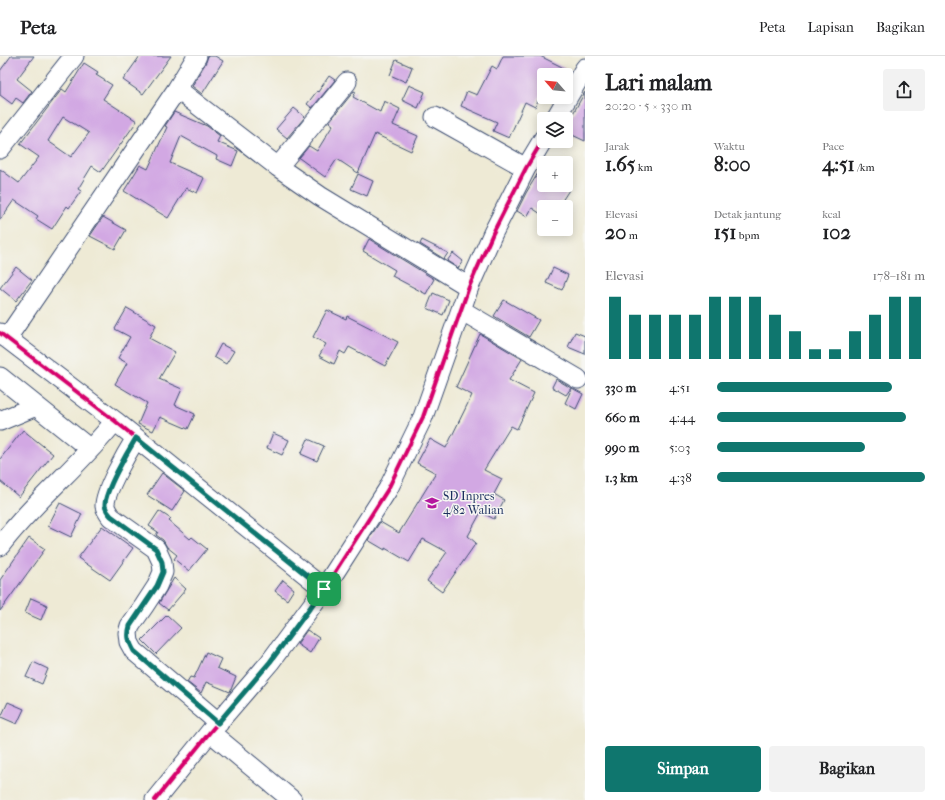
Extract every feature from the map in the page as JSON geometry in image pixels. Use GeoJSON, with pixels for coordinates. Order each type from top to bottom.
{"type":"FeatureCollection","features":[{"type":"Feature","properties":{"kind":"street"},"geometry":{"type":"LineString","coordinates":[[0,149],[74,56]]}},
{"type":"Feature","properties":{"kind":"street"},"geometry":{"type":"LineString","coordinates":[[197,56],[177,89],[3,335],[115,421],[324,589]]}},
{"type":"Feature","properties":{"kind":"street"},"geometry":{"type":"LineString","coordinates":[[559,112],[585,68]]}},
{"type":"Feature","properties":{"kind":"street"},"geometry":{"type":"LineString","coordinates":[[278,167],[347,82]]}},
{"type":"Feature","properties":{"kind":"street"},"geometry":{"type":"LineString","coordinates":[[177,89],[278,167],[320,196],[468,287]]}},
{"type":"Feature","properties":{"kind":"street"},"geometry":{"type":"LineString","coordinates":[[435,117],[526,168]]}},
{"type":"Feature","properties":{"kind":"street"},"geometry":{"type":"LineString","coordinates":[[155,800],[270,662],[324,589],[388,489],[423,417],[468,287],[493,233],[526,168],[538,148]]}},
{"type":"Feature","properties":{"kind":"street"},"geometry":{"type":"LineString","coordinates":[[461,310],[578,379]]}},
{"type":"Feature","properties":{"kind":"street"},"geometry":{"type":"LineString","coordinates":[[0,376],[90,449]]}},
{"type":"Feature","properties":{"kind":"street"},"geometry":{"type":"LineString","coordinates":[[0,421],[36,406]]}},
{"type":"Feature","properties":{"kind":"street"},"geometry":{"type":"LineString","coordinates":[[0,546],[26,515],[115,421]]}},
{"type":"Feature","properties":{"kind":"street"},"geometry":{"type":"LineString","coordinates":[[136,438],[118,470],[105,499],[105,506],[111,516],[156,549],[162,562],[163,572],[157,586],[130,626],[128,633],[129,642],[134,651],[292,800]]}},
{"type":"Feature","properties":{"kind":"building"},"geometry":{"type":"Polygon","coordinates":[[[11,56],[34,56],[17,79],[32,91],[23,103],[16,98],[12,104],[0,95],[0,71],[11,56]]]}},
{"type":"Feature","properties":{"kind":"building"},"geometry":{"type":"Polygon","coordinates":[[[140,56],[171,56],[143,94],[123,80],[140,56]]]}},
{"type":"Feature","properties":{"kind":"building"},"geometry":{"type":"Polygon","coordinates":[[[208,56],[215,56],[223,61],[202,94],[192,86],[208,56]]]}},
{"type":"Feature","properties":{"kind":"building"},"geometry":{"type":"Polygon","coordinates":[[[503,56],[540,56],[564,68],[537,68],[537,103],[535,107],[525,102],[509,138],[493,131],[497,122],[461,106],[467,91],[477,95],[492,66],[497,69],[503,56]]]}},
{"type":"Feature","properties":{"kind":"building"},"geometry":{"type":"Polygon","coordinates":[[[396,60],[412,67],[406,82],[390,75],[396,60]]]}},
{"type":"Feature","properties":{"kind":"building"},"geometry":{"type":"Polygon","coordinates":[[[84,63],[98,72],[96,75],[112,85],[103,99],[137,121],[101,172],[92,166],[78,189],[81,191],[69,208],[67,206],[52,229],[36,219],[38,216],[14,200],[0,220],[0,169],[19,183],[39,157],[20,144],[62,89],[66,92],[84,63]],[[63,117],[48,141],[71,157],[89,133],[63,117]]]}},
{"type":"Feature","properties":{"kind":"building"},"geometry":{"type":"Polygon","coordinates":[[[329,76],[335,80],[312,108],[307,104],[317,91],[318,92],[329,76]]]}},
{"type":"Feature","properties":{"kind":"building"},"geometry":{"type":"Polygon","coordinates":[[[409,85],[425,92],[418,108],[402,100],[409,85]]]}},
{"type":"Feature","properties":{"kind":"building"},"geometry":{"type":"Polygon","coordinates":[[[354,91],[356,92],[353,97],[380,112],[384,101],[400,109],[393,125],[418,136],[411,151],[375,134],[358,173],[337,159],[325,177],[299,158],[309,146],[317,151],[333,125],[329,122],[354,91]]]}},
{"type":"Feature","properties":{"kind":"building"},"geometry":{"type":"Polygon","coordinates":[[[585,92],[585,141],[573,135],[573,113],[585,92]]]}},
{"type":"Feature","properties":{"kind":"building"},"geometry":{"type":"Polygon","coordinates":[[[294,108],[305,117],[287,138],[276,129],[294,108]]]}},
{"type":"Feature","properties":{"kind":"building"},"geometry":{"type":"Polygon","coordinates":[[[174,112],[207,126],[220,136],[217,142],[238,151],[232,166],[216,159],[217,156],[181,136],[170,163],[204,178],[197,193],[186,188],[168,218],[124,191],[140,165],[148,169],[167,127],[165,126],[174,112]]]}},
{"type":"Feature","properties":{"kind":"building"},"geometry":{"type":"Polygon","coordinates":[[[358,174],[373,181],[367,196],[351,189],[358,174]]]}},
{"type":"Feature","properties":{"kind":"building"},"geometry":{"type":"Polygon","coordinates":[[[537,175],[537,192],[568,192],[563,200],[537,200],[537,211],[532,208],[527,217],[517,211],[537,175]]]}},
{"type":"Feature","properties":{"kind":"building"},"geometry":{"type":"Polygon","coordinates":[[[103,217],[126,230],[115,249],[90,236],[103,217]]]}},
{"type":"Feature","properties":{"kind":"building"},"geometry":{"type":"Polygon","coordinates":[[[369,239],[434,279],[426,294],[392,276],[395,270],[363,251],[369,239]]]}},
{"type":"Feature","properties":{"kind":"building"},"geometry":{"type":"Polygon","coordinates":[[[422,240],[448,253],[444,259],[420,244],[422,240]]]}},
{"type":"Feature","properties":{"kind":"building"},"geometry":{"type":"Polygon","coordinates":[[[453,253],[463,261],[458,268],[447,261],[453,253]]]}},
{"type":"Feature","properties":{"kind":"building"},"geometry":{"type":"Polygon","coordinates":[[[16,267],[32,280],[16,301],[0,288],[16,267]]]}},
{"type":"Feature","properties":{"kind":"building"},"geometry":{"type":"Polygon","coordinates":[[[553,268],[568,275],[562,290],[546,283],[553,268]]]}},
{"type":"Feature","properties":{"kind":"building"},"geometry":{"type":"Polygon","coordinates":[[[433,293],[449,300],[443,315],[427,308],[433,293]]]}},
{"type":"Feature","properties":{"kind":"building"},"geometry":{"type":"Polygon","coordinates":[[[504,300],[539,320],[529,337],[494,316],[504,300]]]}},
{"type":"Feature","properties":{"kind":"building"},"geometry":{"type":"Polygon","coordinates":[[[127,308],[156,325],[149,338],[175,352],[159,379],[182,389],[175,405],[195,414],[188,429],[160,417],[153,431],[138,424],[147,403],[115,384],[127,363],[118,358],[130,337],[115,329],[127,308]]]}},
{"type":"Feature","properties":{"kind":"building"},"geometry":{"type":"Polygon","coordinates":[[[327,310],[346,319],[347,316],[398,342],[385,366],[349,347],[345,354],[340,351],[334,364],[319,356],[326,344],[313,337],[327,310]]]}},
{"type":"Feature","properties":{"kind":"building"},"geometry":{"type":"Polygon","coordinates":[[[575,332],[585,336],[585,354],[568,347],[575,332]]]}},
{"type":"Feature","properties":{"kind":"building"},"geometry":{"type":"Polygon","coordinates":[[[480,334],[522,359],[509,380],[534,393],[517,429],[511,426],[484,470],[502,479],[494,494],[504,500],[494,519],[481,512],[468,536],[476,543],[442,592],[427,581],[447,552],[423,539],[409,562],[368,540],[380,522],[399,533],[436,473],[417,463],[430,439],[446,448],[472,395],[456,387],[480,334]]]}},
{"type":"Feature","properties":{"kind":"building"},"geometry":{"type":"Polygon","coordinates":[[[221,344],[234,351],[226,364],[214,357],[221,344]]]}},
{"type":"Feature","properties":{"kind":"building"},"geometry":{"type":"Polygon","coordinates":[[[556,379],[571,388],[566,395],[552,387],[556,379]]]}},
{"type":"Feature","properties":{"kind":"building"},"geometry":{"type":"Polygon","coordinates":[[[572,388],[583,394],[576,409],[565,403],[572,388]]]}},
{"type":"Feature","properties":{"kind":"building"},"geometry":{"type":"Polygon","coordinates":[[[23,430],[53,454],[19,497],[0,481],[0,459],[23,430]]]}},
{"type":"Feature","properties":{"kind":"building"},"geometry":{"type":"Polygon","coordinates":[[[273,433],[289,440],[282,455],[267,448],[273,433]]]}},
{"type":"Feature","properties":{"kind":"building"},"geometry":{"type":"Polygon","coordinates":[[[308,439],[324,446],[317,461],[301,454],[308,439]]]}},
{"type":"Feature","properties":{"kind":"building"},"geometry":{"type":"Polygon","coordinates":[[[162,473],[185,491],[172,511],[147,495],[162,473]]]}},
{"type":"Feature","properties":{"kind":"building"},"geometry":{"type":"Polygon","coordinates":[[[60,503],[82,514],[71,537],[48,526],[60,503]]]}},
{"type":"Feature","properties":{"kind":"building"},"geometry":{"type":"Polygon","coordinates":[[[159,511],[171,519],[169,521],[190,539],[192,537],[207,549],[189,571],[174,559],[177,555],[167,547],[163,540],[156,535],[158,532],[149,526],[159,511]]]}},
{"type":"Feature","properties":{"kind":"building"},"geometry":{"type":"Polygon","coordinates":[[[102,526],[133,548],[110,580],[78,558],[102,526]]]}},
{"type":"Feature","properties":{"kind":"building"},"geometry":{"type":"Polygon","coordinates":[[[29,538],[45,549],[0,611],[0,580],[29,538]]]}},
{"type":"Feature","properties":{"kind":"building"},"geometry":{"type":"Polygon","coordinates":[[[174,578],[186,589],[168,610],[159,603],[174,578]]]}},
{"type":"Feature","properties":{"kind":"building"},"geometry":{"type":"Polygon","coordinates":[[[283,580],[294,589],[287,600],[275,591],[283,580]]]}},
{"type":"Feature","properties":{"kind":"building"},"geometry":{"type":"Polygon","coordinates":[[[31,598],[47,605],[41,620],[25,613],[31,598]]]}},
{"type":"Feature","properties":{"kind":"building"},"geometry":{"type":"Polygon","coordinates":[[[167,615],[181,628],[156,654],[142,640],[167,615]]]}},
{"type":"Feature","properties":{"kind":"building"},"geometry":{"type":"Polygon","coordinates":[[[307,630],[319,638],[310,653],[297,644],[307,630]]]}},
{"type":"Feature","properties":{"kind":"building"},"geometry":{"type":"Polygon","coordinates":[[[206,652],[221,659],[217,668],[236,677],[230,692],[206,682],[201,693],[187,682],[190,677],[194,678],[206,652]]]}},
{"type":"Feature","properties":{"kind":"building"},"geometry":{"type":"Polygon","coordinates":[[[33,662],[48,669],[42,684],[26,677],[33,662]]]}},
{"type":"Feature","properties":{"kind":"building"},"geometry":{"type":"Polygon","coordinates":[[[8,702],[24,709],[17,724],[1,717],[8,702]]]}},
{"type":"Feature","properties":{"kind":"cycle path"},"geometry":{"type":"LineString","coordinates":[[155,800],[210,732],[270,662],[324,589],[388,489],[423,417],[469,287],[493,233],[526,168],[538,148]]}},
{"type":"Feature","properties":{"kind":"cycle path"},"geometry":{"type":"LineString","coordinates":[[0,333],[115,421],[324,589]]}},
{"type":"Feature","properties":{"kind":"place","name":"SD Inpres 4/82 Walian"},"geometry":{"type":"Point","coordinates":[432,503]}},
{"type":"Feature","properties":{"kind":"route"},"geometry":{"type":"LineString","coordinates":[[136,438],[286,559],[324,589],[270,662],[218,723],[134,651],[129,642],[128,633],[130,626],[157,586],[163,572],[162,562],[156,549],[111,516],[105,506],[105,499],[118,470],[136,438]]}}]}
